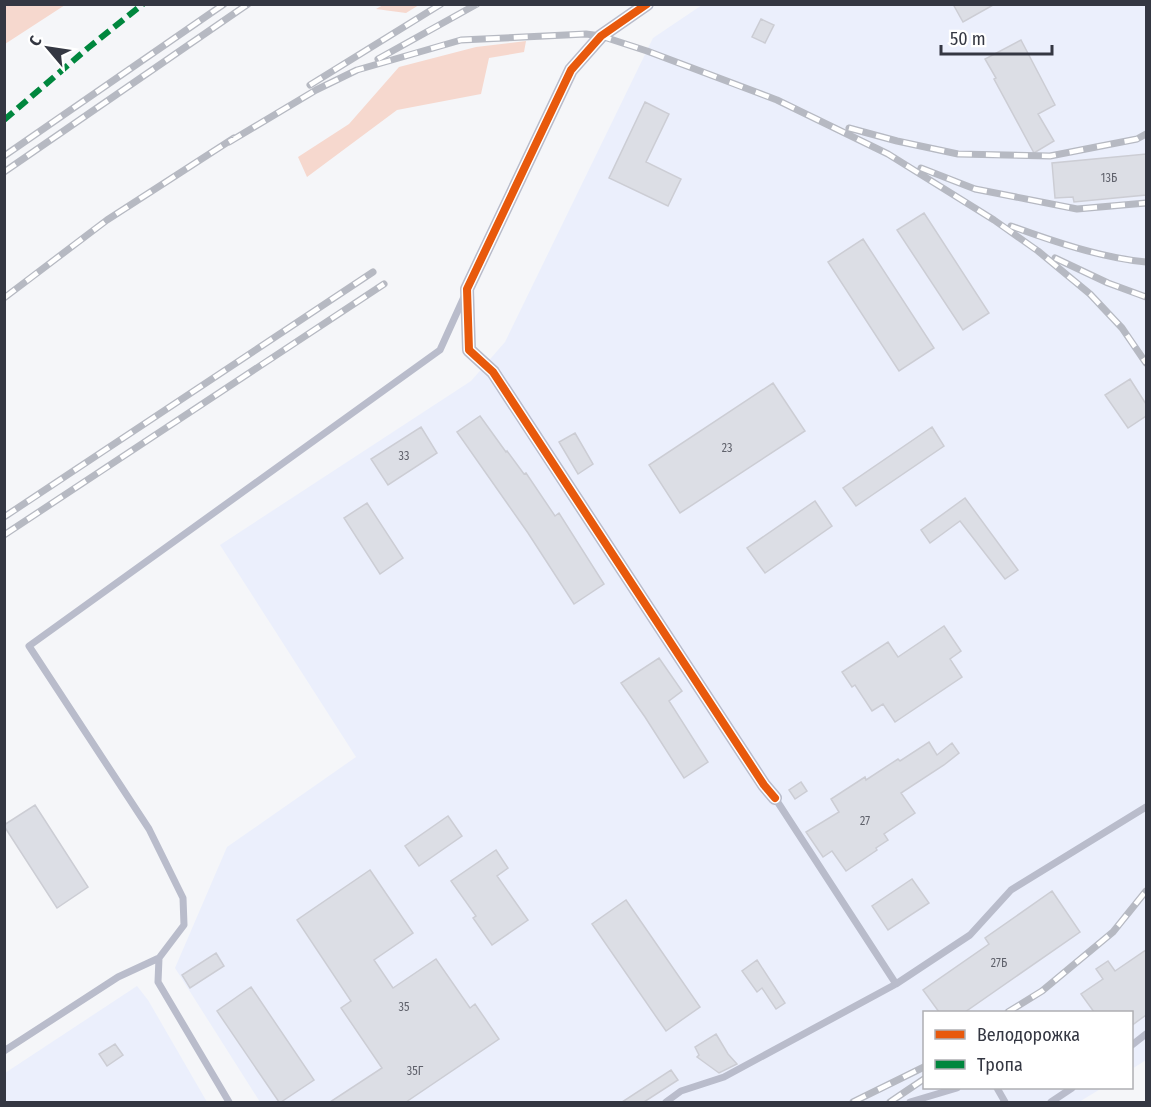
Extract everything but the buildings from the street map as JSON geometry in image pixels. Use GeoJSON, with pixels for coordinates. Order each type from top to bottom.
{"type":"FeatureCollection","features":[{"type":"Feature","properties":{"kind":"street"},"geometry":{"type":"LineString","coordinates":[[647,4],[602,36],[572,70],[467,289],[469,350],[493,372],[764,785],[775,798]]}},
{"type":"Feature","properties":{"kind":"lane"},"geometry":{"type":"LineString","coordinates":[[4,1051],[118,977],[159,958],[184,925],[183,898],[149,829],[29,646],[440,350],[467,289]]}},
{"type":"Feature","properties":{"kind":"lane"},"geometry":{"type":"LineString","coordinates":[[775,798],[896,984]]}},
{"type":"Feature","properties":{"kind":"lane"},"geometry":{"type":"LineString","coordinates":[[666,1102],[681,1091],[724,1077],[896,984],[970,935],[1011,890],[1146,807]]}},
{"type":"Feature","properties":{"kind":"lane"},"geometry":{"type":"LineString","coordinates":[[159,958],[158,982],[229,1102]]}},
{"type":"Feature","properties":{"kind":"lane"},"geometry":{"type":"LineString","coordinates":[[1133,1044],[1146,1034]]}},
{"type":"Feature","properties":{"kind":"lane"},"geometry":{"type":"LineString","coordinates":[[910,1102],[954,1089]]}},
{"type":"Feature","properties":{"kind":"lane"},"geometry":{"type":"LineString","coordinates":[[1051,1102],[1070,1089]]}},
{"type":"Feature","properties":{"kind":"shaded area"},"geometry":{"type":"Polygon","coordinates":[[[5,4],[65,4],[65,5],[5,44],[5,4]]]}},
{"type":"Feature","properties":{"kind":"shaded area"},"geometry":{"type":"Polygon","coordinates":[[[383,5],[419,5],[406,13],[376,9],[383,5]]]}},
{"type":"Feature","properties":{"kind":"shaded area"},"geometry":{"type":"Polygon","coordinates":[[[702,5],[1146,5],[1146,1060],[1133,1068],[1133,1011],[923,1011],[923,1089],[1100,1089],[1079,1102],[260,1102],[175,968],[227,847],[356,757],[220,545],[471,381],[505,342],[653,38],[702,5]]]}},
{"type":"Feature","properties":{"kind":"shaded area"},"geometry":{"type":"Polygon","coordinates":[[[526,41],[524,52],[489,58],[481,94],[397,110],[307,177],[298,157],[349,124],[399,67],[476,47],[526,41]]]}},
{"type":"Feature","properties":{"kind":"shaded area"},"geometry":{"type":"Polygon","coordinates":[[[137,986],[148,1000],[207,1102],[5,1102],[5,1073],[137,986]]]}},
{"type":"Feature","properties":{"kind":"railway"},"geometry":{"type":"LineString","coordinates":[[4,156],[224,4]]}},
{"type":"Feature","properties":{"kind":"railway"},"geometry":{"type":"LineString","coordinates":[[4,172],[248,4]]}},
{"type":"Feature","properties":{"kind":"railway"},"geometry":{"type":"LineString","coordinates":[[310,85],[441,4]]}},
{"type":"Feature","properties":{"kind":"railway"},"geometry":{"type":"LineString","coordinates":[[378,59],[477,4]]}},
{"type":"Feature","properties":{"kind":"railway"},"geometry":{"type":"LineString","coordinates":[[229,142],[316,90],[357,70],[461,40],[586,34],[601,36],[777,100],[888,154],[994,220],[1038,251],[1090,294],[1122,328],[1146,363]]}},
{"type":"Feature","properties":{"kind":"railway"},"geometry":{"type":"LineString","coordinates":[[849,128],[958,154],[1050,156],[1137,139],[1146,134]]}},
{"type":"Feature","properties":{"kind":"railway"},"geometry":{"type":"LineString","coordinates":[[4,298],[107,220],[234,138]]}},
{"type":"Feature","properties":{"kind":"railway"},"geometry":{"type":"LineString","coordinates":[[921,168],[975,189],[1077,209],[1146,203]]}},
{"type":"Feature","properties":{"kind":"railway"},"geometry":{"type":"LineString","coordinates":[[1011,226],[1095,253],[1146,262]]}},
{"type":"Feature","properties":{"kind":"railway"},"geometry":{"type":"LineString","coordinates":[[1055,258],[1108,283],[1146,297]]}},
{"type":"Feature","properties":{"kind":"railway"},"geometry":{"type":"LineString","coordinates":[[4,517],[373,272]]}},
{"type":"Feature","properties":{"kind":"railway"},"geometry":{"type":"LineString","coordinates":[[4,535],[384,284]]}},
{"type":"Feature","properties":{"kind":"railway"},"geometry":{"type":"LineString","coordinates":[[1010,1011],[1042,991],[1113,932],[1146,891]]}},
{"type":"Feature","properties":{"kind":"railway"},"geometry":{"type":"LineString","coordinates":[[853,1102],[923,1067]]}},
{"type":"Feature","properties":{"kind":"railway"},"geometry":{"type":"LineString","coordinates":[[890,1102],[923,1080]]}},
{"type":"Feature","properties":{"kind":"marked path"},"geometry":{"type":"LineString","coordinates":[[4,120],[143,4]]}},
{"type":"Feature","properties":{"kind":"cycle path"},"geometry":{"type":"LineString","coordinates":[[647,4],[601,36],[571,70],[467,289],[469,350],[493,372],[764,785],[775,798]]}}]}
